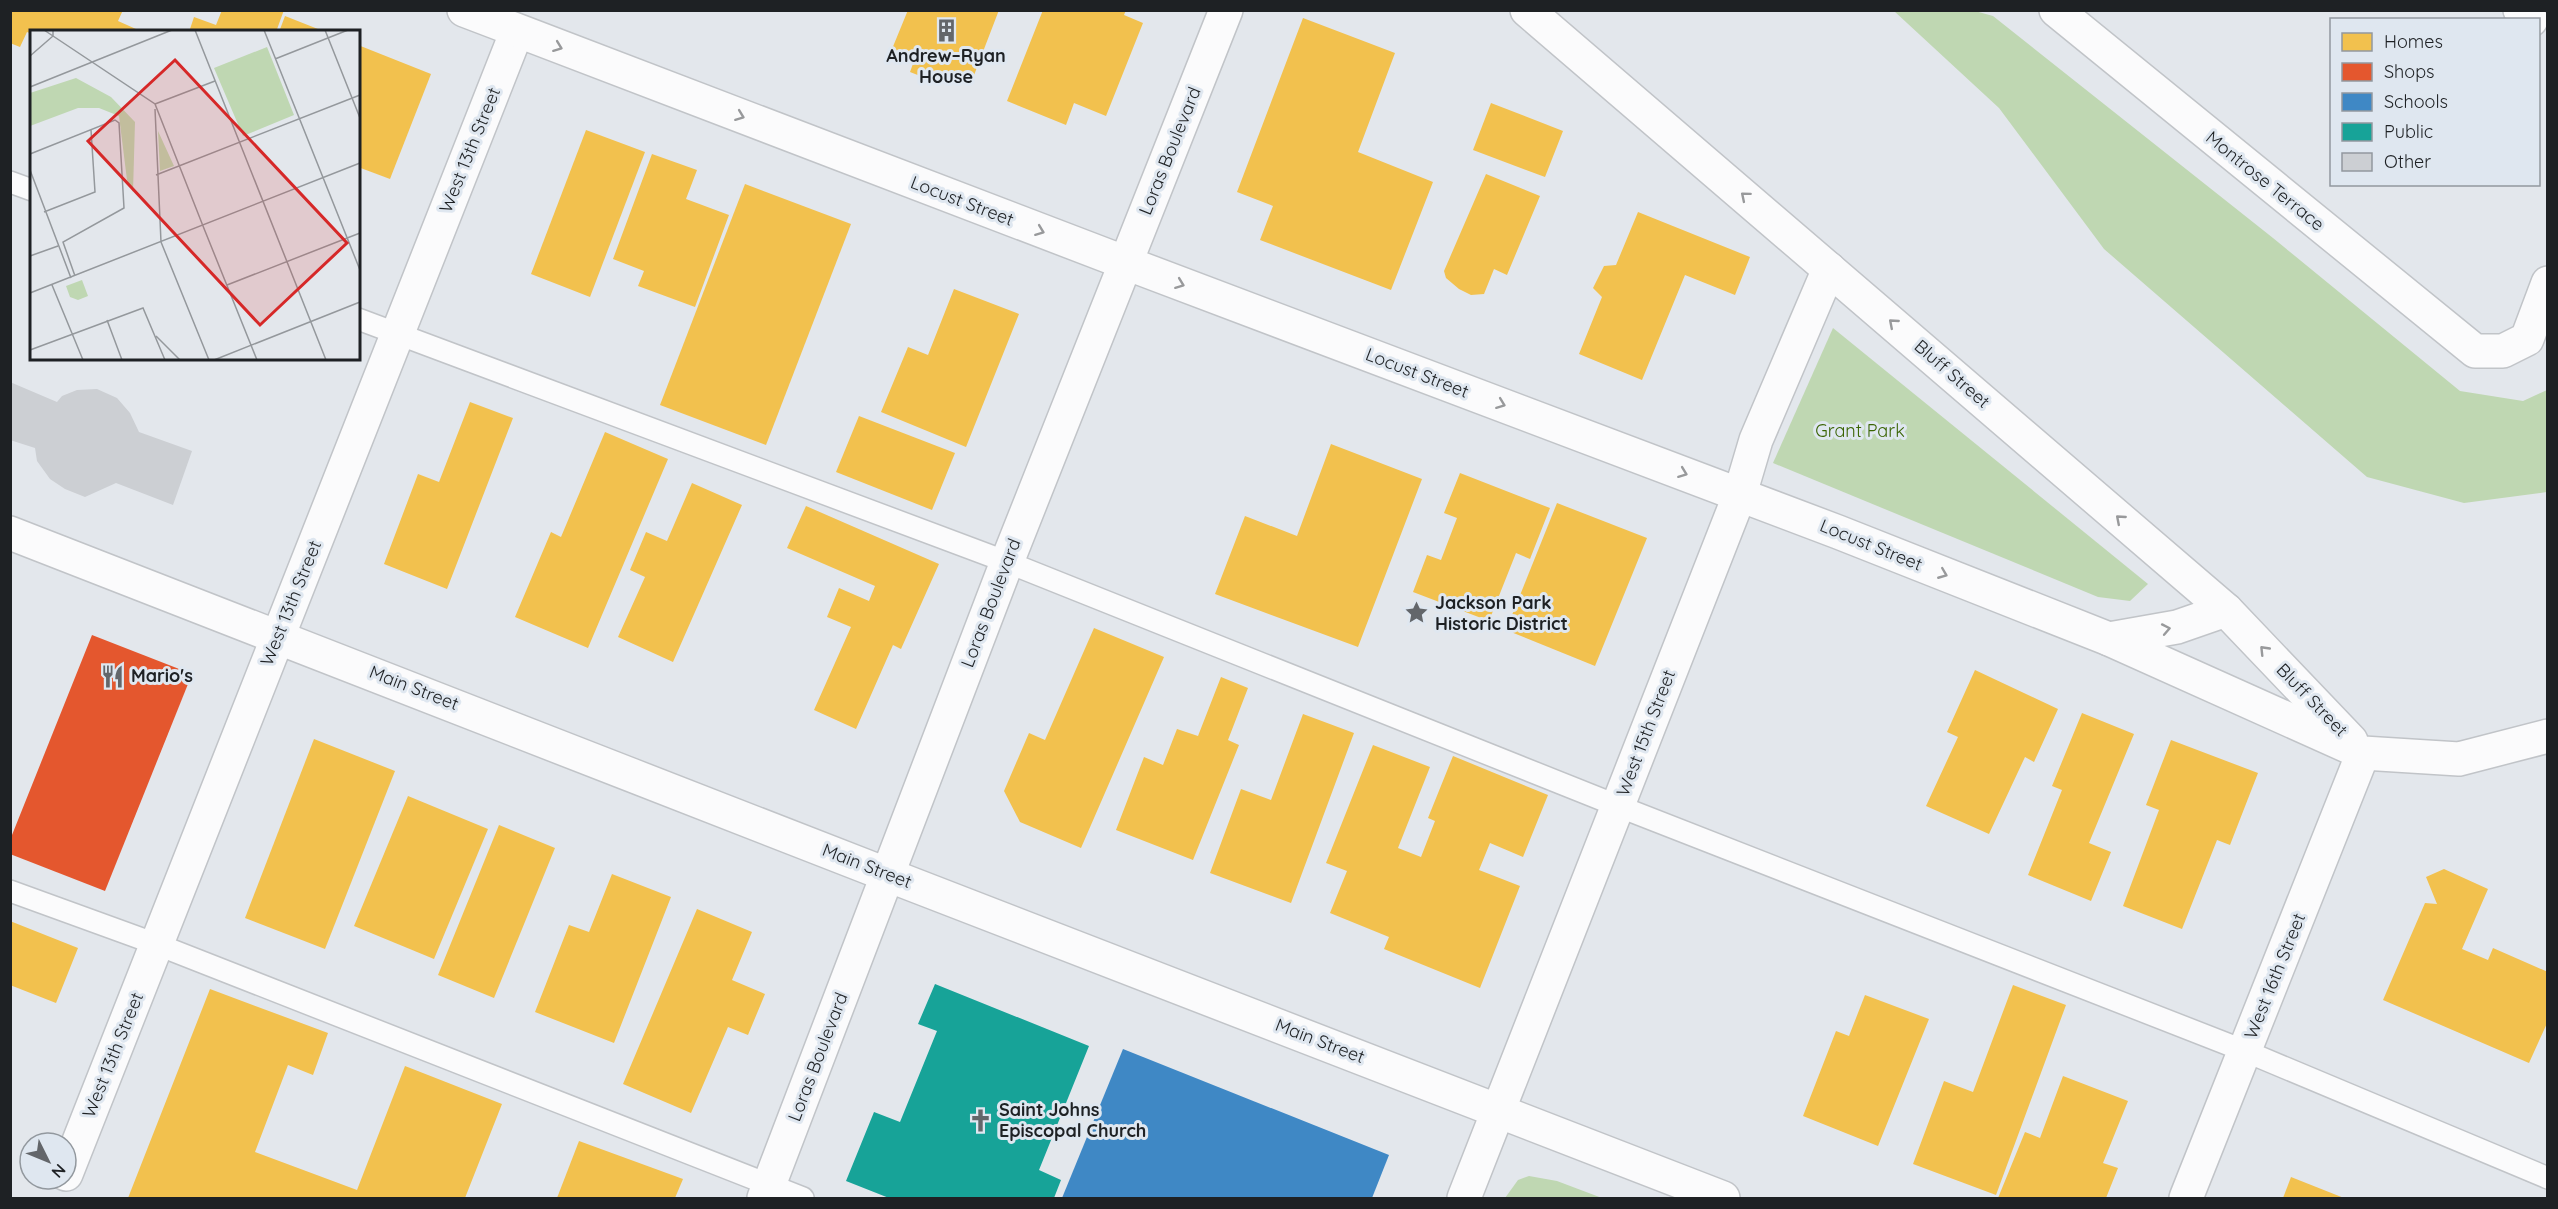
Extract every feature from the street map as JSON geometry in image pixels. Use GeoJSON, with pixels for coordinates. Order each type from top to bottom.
{"type":"FeatureCollection","features":[{"type":"Feature","properties":{"kind":"street","name":"Locust Street"},"geometry":{"type":"LineString","coordinates":[[464,10],[1126,264],[1740,494],[2109,639],[2363,753]]}},
{"type":"Feature","properties":{"kind":"street","name":"Loras Boulevard"},"geometry":{"type":"LineString","coordinates":[[767,1192],[1006,562],[1226,10]]}},
{"type":"Feature","properties":{"kind":"street","name":"Bluff Street"},"geometry":{"type":"LineString","coordinates":[[1527,10],[2226,610],[2363,753]]}},
{"type":"Feature","properties":{"kind":"street","name":"Montrose Terrace"},"geometry":{"type":"LineString","coordinates":[[2056,10],[2475,351],[2503,351],[2527,339],[2547,283]]}},
{"type":"Feature","properties":{"kind":"street","name":"West 13th Street"},"geometry":{"type":"LineString","coordinates":[[78,1143],[517,31]]}},
{"type":"Feature","properties":{"kind":"street","name":"West 15th Street"},"geometry":{"type":"LineString","coordinates":[[1464,1198],[1740,494],[1756,440],[1829,269]]}},
{"type":"Feature","properties":{"kind":"street","name":"Main Street"},"geometry":{"type":"LineString","coordinates":[[10,533],[279,635],[886,874],[1499,1109],[1723,1198]]}},
{"type":"Feature","properties":{"kind":"street"},"geometry":{"type":"LineString","coordinates":[[2109,639],[2177,627],[2226,610]]}},
{"type":"Feature","properties":{"kind":"street"},"geometry":{"type":"LineString","coordinates":[[2363,753],[2459,759],[2547,736]]}},
{"type":"Feature","properties":{"kind":"street","name":"West 16th Street"},"geometry":{"type":"LineString","coordinates":[[2187,1198],[2363,753]]}},
{"type":"Feature","properties":{"kind":"lane"},"geometry":{"type":"LineString","coordinates":[[10,182],[30,189]]}},
{"type":"Feature","properties":{"kind":"lane"},"geometry":{"type":"LineString","coordinates":[[360,320],[1006,562],[1618,806],[2245,1051],[2547,1178]]}},
{"type":"Feature","properties":{"kind":"lane"},"geometry":{"type":"LineString","coordinates":[[10,891],[156,944],[767,1192],[803,1198]]}},
{"type":"Feature","properties":{"kind":"green space"},"geometry":{"type":"Polygon","coordinates":[[[1894,11],[1975,11],[1993,16],[2273,238],[2460,391],[2523,401],[2547,390],[2547,492],[2464,503],[2367,477],[2104,249],[1999,108],[1894,11]]]}},
{"type":"Feature","properties":{"kind":"green space","name":"Grant Park"},"geometry":{"type":"Polygon","coordinates":[[[1833,328],[2148,584],[2130,601],[2098,597],[1773,463],[1833,328]]]}},
{"type":"Feature","properties":{"kind":"green space"},"geometry":{"type":"Polygon","coordinates":[[[1529,1176],[1557,1181],[1602,1198],[1505,1198],[1518,1180],[1529,1176]]]}},
{"type":"Feature","properties":{"kind":"building: Homes"},"geometry":{"type":"Polygon","coordinates":[[[10,10],[123,10],[118,21],[136,29],[30,30],[20,47],[10,43],[10,10]]]}},
{"type":"Feature","properties":{"kind":"building: Homes"},"geometry":{"type":"Polygon","coordinates":[[[222,10],[284,10],[277,30],[190,30],[194,17],[216,25],[222,10]]]}},
{"type":"Feature","properties":{"kind":"building: Homes","name":"Andrew–Ryan House"},"geometry":{"type":"Polygon","coordinates":[[[908,10],[999,10],[971,83],[943,72],[938,83],[910,72],[914,61],[906,58],[908,55],[892,49],[908,10]]]}},
{"type":"Feature","properties":{"kind":"building: Homes"},"geometry":{"type":"Polygon","coordinates":[[[1043,10],[1126,10],[1124,15],[1143,23],[1106,116],[1074,103],[1066,125],[1007,101],[1043,10]]]}},
{"type":"Feature","properties":{"kind":"building: Homes"},"geometry":{"type":"Polygon","coordinates":[[[285,16],[320,30],[280,30],[285,16]]]}},
{"type":"Feature","properties":{"kind":"building: Homes"},"geometry":{"type":"Polygon","coordinates":[[[1303,18],[1395,53],[1358,152],[1433,182],[1391,290],[1260,240],[1273,206],[1237,192],[1303,18]]]}},
{"type":"Feature","properties":{"kind":"building: Homes"},"geometry":{"type":"Polygon","coordinates":[[[360,46],[431,74],[390,179],[360,168],[360,46]]]}},
{"type":"Feature","properties":{"kind":"building: Homes"},"geometry":{"type":"Polygon","coordinates":[[[1491,103],[1563,131],[1545,177],[1473,150],[1491,103]]]}},
{"type":"Feature","properties":{"kind":"building: Homes"},"geometry":{"type":"Polygon","coordinates":[[[586,130],[645,152],[590,297],[531,274],[586,130]]]}},
{"type":"Feature","properties":{"kind":"building: Homes"},"geometry":{"type":"Polygon","coordinates":[[[652,154],[697,170],[686,199],[729,215],[695,307],[638,286],[644,271],[613,259],[652,154]]]}},
{"type":"Feature","properties":{"kind":"building: Homes"},"geometry":{"type":"Polygon","coordinates":[[[1486,174],[1540,196],[1507,275],[1494,269],[1484,294],[1471,295],[1446,278],[1444,271],[1486,174]]]}},
{"type":"Feature","properties":{"kind":"building: Homes"},"geometry":{"type":"Polygon","coordinates":[[[745,184],[851,224],[766,445],[660,405],[745,184]]]}},
{"type":"Feature","properties":{"kind":"building: Homes"},"geometry":{"type":"Polygon","coordinates":[[[1638,212],[1750,257],[1735,295],[1685,275],[1642,380],[1579,354],[1602,297],[1593,288],[1604,266],[1616,265],[1638,212]]]}},
{"type":"Feature","properties":{"kind":"building: Homes"},"geometry":{"type":"Polygon","coordinates":[[[954,289],[1019,314],[966,447],[881,412],[908,347],[928,355],[954,289]]]}},
{"type":"Feature","properties":{"kind":"building: Homes"},"geometry":{"type":"Polygon","coordinates":[[[470,402],[513,418],[447,589],[384,564],[418,474],[439,482],[470,402]]]}},
{"type":"Feature","properties":{"kind":"building: Homes"},"geometry":{"type":"Polygon","coordinates":[[[859,416],[955,453],[932,510],[836,472],[859,416]]]}},
{"type":"Feature","properties":{"kind":"building: Homes"},"geometry":{"type":"Polygon","coordinates":[[[605,432],[668,459],[588,648],[515,617],[551,532],[561,537],[605,432]]]}},
{"type":"Feature","properties":{"kind":"building: Homes"},"geometry":{"type":"Polygon","coordinates":[[[1331,444],[1422,479],[1358,647],[1215,594],[1245,516],[1297,536],[1331,444]]]}},
{"type":"Feature","properties":{"kind":"building: Homes"},"geometry":{"type":"Polygon","coordinates":[[[1460,473],[1550,508],[1530,559],[1516,553],[1489,621],[1413,592],[1427,555],[1441,560],[1457,518],[1444,513],[1460,473]]]}},
{"type":"Feature","properties":{"kind":"building: Homes"},"geometry":{"type":"Polygon","coordinates":[[[692,483],[742,505],[673,662],[618,637],[645,577],[630,570],[646,532],[667,541],[692,483]]]}},
{"type":"Feature","properties":{"kind":"building: Homes"},"geometry":{"type":"Polygon","coordinates":[[[1557,503],[1647,538],[1595,666],[1506,630],[1557,503]]]}},
{"type":"Feature","properties":{"kind":"building: Homes"},"geometry":{"type":"Polygon","coordinates":[[[806,506],[939,564],[901,649],[893,645],[856,729],[814,710],[851,627],[827,617],[839,588],[869,601],[875,586],[787,548],[806,506]]]}},
{"type":"Feature","properties":{"kind":"building: Homes"},"geometry":{"type":"Polygon","coordinates":[[[1094,628],[1164,657],[1081,848],[1020,822],[1004,791],[1029,733],[1045,740],[1094,628]]]}},
{"type":"Feature","properties":{"kind":"building: Homes"},"geometry":{"type":"Polygon","coordinates":[[[1975,670],[2058,709],[2034,762],[2025,757],[1989,834],[1926,806],[1958,737],[1947,732],[1975,670]]]}},
{"type":"Feature","properties":{"kind":"building: Homes"},"geometry":{"type":"Polygon","coordinates":[[[1221,677],[1248,688],[1228,740],[1239,745],[1193,860],[1116,830],[1144,757],[1163,765],[1177,729],[1198,736],[1221,677]]]}},
{"type":"Feature","properties":{"kind":"building: Homes"},"geometry":{"type":"Polygon","coordinates":[[[2082,713],[2134,734],[2089,843],[2111,852],[2091,901],[2028,875],[2062,790],[2052,786],[2082,713]]]}},
{"type":"Feature","properties":{"kind":"building: Homes"},"geometry":{"type":"Polygon","coordinates":[[[1303,714],[1354,733],[1291,903],[1210,873],[1241,789],[1271,800],[1303,714]]]}},
{"type":"Feature","properties":{"kind":"building: Homes"},"geometry":{"type":"Polygon","coordinates":[[[314,739],[395,771],[325,949],[245,918],[314,739]]]}},
{"type":"Feature","properties":{"kind":"building: Homes"},"geometry":{"type":"Polygon","coordinates":[[[2171,740],[2258,773],[2230,845],[2217,840],[2182,929],[2123,906],[2159,810],[2146,805],[2171,740]]]}},
{"type":"Feature","properties":{"kind":"building: Homes"},"geometry":{"type":"Polygon","coordinates":[[[1373,745],[1430,767],[1398,848],[1421,857],[1435,821],[1428,818],[1453,756],[1548,795],[1523,857],[1490,843],[1479,870],[1520,886],[1480,988],[1384,949],[1389,937],[1330,913],[1347,871],[1326,863],[1373,745]]]}},
{"type":"Feature","properties":{"kind":"building: Homes"},"geometry":{"type":"Polygon","coordinates":[[[408,796],[488,829],[434,959],[354,926],[408,796]]]}},
{"type":"Feature","properties":{"kind":"building: Homes"},"geometry":{"type":"Polygon","coordinates":[[[499,825],[555,848],[494,998],[438,975],[499,825]]]}},
{"type":"Feature","properties":{"kind":"building: Homes"},"geometry":{"type":"Polygon","coordinates":[[[2444,869],[2488,889],[2462,949],[2488,960],[2493,948],[2548,972],[2548,1021],[2529,1063],[2383,1000],[2425,903],[2437,904],[2426,877],[2444,869]]]}},
{"type":"Feature","properties":{"kind":"building: Homes"},"geometry":{"type":"Polygon","coordinates":[[[612,874],[671,897],[614,1043],[535,1012],[569,925],[589,932],[612,874]]]}},
{"type":"Feature","properties":{"kind":"building: Homes"},"geometry":{"type":"Polygon","coordinates":[[[697,909],[752,932],[732,980],[765,994],[748,1035],[728,1027],[691,1113],[623,1084],[697,909]]]}},
{"type":"Feature","properties":{"kind":"building: Homes"},"geometry":{"type":"Polygon","coordinates":[[[10,921],[78,948],[56,1003],[10,985],[10,921]]]}},
{"type":"Feature","properties":{"kind":"building: Homes"},"geometry":{"type":"Polygon","coordinates":[[[2013,985],[2066,1005],[1996,1195],[1913,1164],[1944,1081],[1973,1092],[2013,985]]]}},
{"type":"Feature","properties":{"kind":"building: Homes"},"geometry":{"type":"Polygon","coordinates":[[[210,989],[328,1033],[313,1075],[288,1065],[255,1152],[357,1190],[405,1066],[502,1104],[465,1198],[128,1198],[210,989]]]}},
{"type":"Feature","properties":{"kind":"building: Homes"},"geometry":{"type":"Polygon","coordinates":[[[1865,995],[1929,1019],[1878,1146],[1803,1116],[1836,1031],[1849,1036],[1865,995]]]}},
{"type":"Feature","properties":{"kind":"building: Homes"},"geometry":{"type":"Polygon","coordinates":[[[2063,1076],[2128,1101],[2103,1163],[2118,1168],[2106,1198],[1998,1198],[2025,1132],[2040,1138],[2063,1076]]]}},
{"type":"Feature","properties":{"kind":"building: Homes"},"geometry":{"type":"Polygon","coordinates":[[[579,1141],[683,1179],[675,1198],[557,1198],[579,1141]]]}},
{"type":"Feature","properties":{"kind":"building: Homes"},"geometry":{"type":"Polygon","coordinates":[[[2291,1177],[2344,1198],[2283,1198],[2291,1177]]]}},
{"type":"Feature","properties":{"kind":"building: Shops"},"geometry":{"type":"Polygon","coordinates":[[[92,635],[192,674],[105,891],[10,854],[10,840],[92,635]]]}},
{"type":"Feature","properties":{"kind":"building: Schools"},"geometry":{"type":"Polygon","coordinates":[[[1123,1049],[1389,1155],[1372,1198],[1062,1198],[1123,1049]]]}},
{"type":"Feature","properties":{"kind":"building: Public"},"geometry":{"type":"Polygon","coordinates":[[[935,984],[1089,1046],[1039,1170],[1061,1180],[1054,1198],[889,1198],[846,1181],[874,1112],[900,1122],[937,1031],[918,1024],[935,984]]]}},
{"type":"Feature","properties":{"kind":"building: Other"},"geometry":{"type":"Polygon","coordinates":[[[10,382],[57,402],[62,396],[77,390],[97,389],[117,398],[130,413],[139,432],[192,451],[173,505],[116,483],[85,497],[65,489],[50,479],[37,461],[35,448],[10,440],[10,382]]]}},
{"type":"Feature","properties":{"kind":"place","name":"Andrew–Ryan House"},"geometry":{"type":"Point","coordinates":[946,30]}},
{"type":"Feature","properties":{"kind":"place","name":"Jackson Park Historic District"},"geometry":{"type":"Point","coordinates":[1417,613]}},
{"type":"Feature","properties":{"kind":"place","name":"Mario's"},"geometry":{"type":"Point","coordinates":[113,676]}},
{"type":"Feature","properties":{"kind":"place","name":"Saint Johns Episcopal Church"},"geometry":{"type":"Point","coordinates":[981,1120]}}]}
